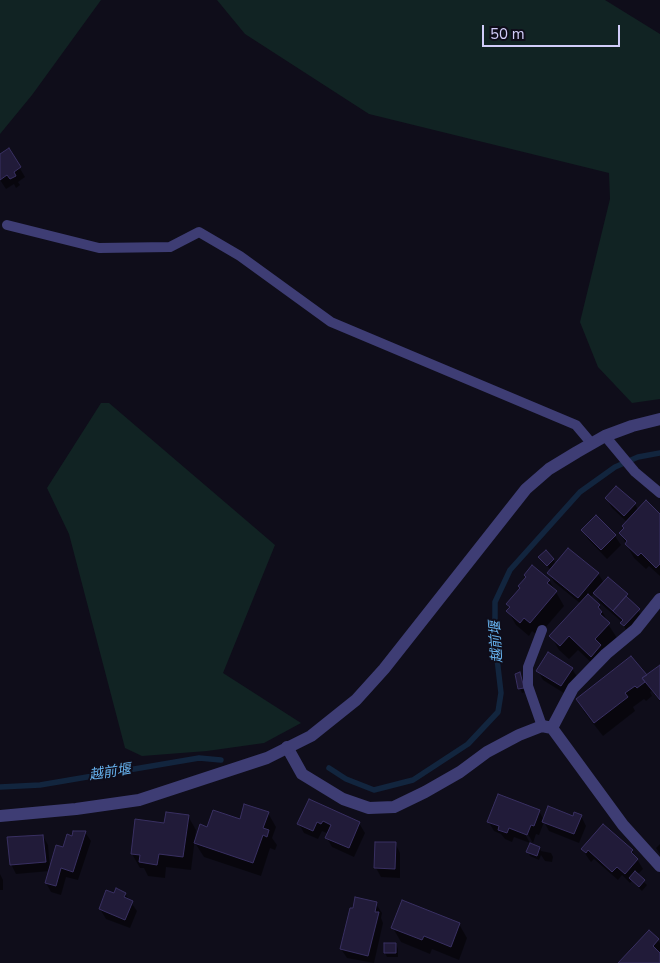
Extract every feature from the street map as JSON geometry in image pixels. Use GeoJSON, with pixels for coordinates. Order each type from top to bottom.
{"type":"FeatureCollection","features":[{"type":"Feature","properties":{"kind":"street"},"geometry":{"type":"LineString","coordinates":[[0,816],[139,800],[267,758],[311,736],[356,700],[384,669],[526,489],[549,469],[605,436],[632,426],[660,419]]}},
{"type":"Feature","properties":{"kind":"street"},"geometry":{"type":"LineString","coordinates":[[287,748],[302,774],[343,799],[369,808],[394,808],[453,776],[487,752],[519,735],[547,727],[573,688],[606,654],[636,629],[660,599]]}},
{"type":"Feature","properties":{"kind":"street"},"geometry":{"type":"LineString","coordinates":[[547,727],[623,825],[660,866]]}},
{"type":"Feature","properties":{"kind":"lane"},"geometry":{"type":"LineString","coordinates":[[7,225],[99,248],[170,247],[199,232],[240,256],[331,322],[576,425],[592,444]]}},
{"type":"Feature","properties":{"kind":"lane"},"geometry":{"type":"LineString","coordinates":[[605,436],[635,472],[660,493]]}},
{"type":"Feature","properties":{"kind":"lane"},"geometry":{"type":"LineString","coordinates":[[542,630],[528,667],[528,686],[547,727]]}},
{"type":"Feature","properties":{"kind":"shaded area"},"geometry":{"type":"Polygon","coordinates":[[[0,0],[101,0],[32,95],[0,134],[0,0]]]}},
{"type":"Feature","properties":{"kind":"shaded area"},"geometry":{"type":"Polygon","coordinates":[[[217,0],[605,0],[660,34],[660,399],[632,403],[598,367],[580,322],[610,199],[609,173],[369,114],[245,34],[217,0]]]}},
{"type":"Feature","properties":{"kind":"shaded area"},"geometry":{"type":"Polygon","coordinates":[[[101,403],[109,403],[275,545],[223,673],[301,723],[264,743],[207,751],[142,756],[125,748],[69,534],[47,488],[101,403]]]}},
{"type":"Feature","properties":{"kind":"building"},"geometry":{"type":"Polygon","coordinates":[[[9,148],[21,167],[14,172],[16,176],[10,179],[7,175],[0,180],[0,154],[9,148]]]}},
{"type":"Feature","properties":{"kind":"building"},"geometry":{"type":"Polygon","coordinates":[[[616,486],[636,503],[624,516],[605,498],[616,486]]]}},
{"type":"Feature","properties":{"kind":"building"},"geometry":{"type":"Polygon","coordinates":[[[646,500],[660,514],[660,564],[656,568],[641,553],[638,556],[625,544],[627,541],[619,533],[624,528],[622,526],[646,500]]]}},
{"type":"Feature","properties":{"kind":"building"},"geometry":{"type":"Polygon","coordinates":[[[596,515],[616,535],[601,550],[581,530],[596,515]]]}},
{"type":"Feature","properties":{"kind":"building"},"geometry":{"type":"Polygon","coordinates":[[[568,548],[599,573],[578,598],[547,573],[568,548]]]}},
{"type":"Feature","properties":{"kind":"building"},"geometry":{"type":"Polygon","coordinates":[[[546,550],[554,559],[547,566],[538,557],[546,550]]]}},
{"type":"Feature","properties":{"kind":"building"},"geometry":{"type":"Polygon","coordinates":[[[532,565],[550,580],[547,583],[557,591],[530,623],[524,618],[520,623],[506,611],[510,607],[506,604],[520,588],[518,586],[526,577],[524,575],[532,565]]]}},
{"type":"Feature","properties":{"kind":"building"},"geometry":{"type":"Polygon","coordinates":[[[608,577],[628,594],[613,611],[593,593],[608,577]]]}},
{"type":"Feature","properties":{"kind":"building"},"geometry":{"type":"Polygon","coordinates":[[[588,594],[600,605],[598,607],[602,612],[600,614],[610,623],[595,639],[601,645],[591,657],[569,636],[560,646],[549,636],[588,594]]]}},
{"type":"Feature","properties":{"kind":"building"},"geometry":{"type":"Polygon","coordinates":[[[626,596],[640,609],[624,626],[620,623],[623,620],[613,611],[626,596]]]}},
{"type":"Feature","properties":{"kind":"building"},"geometry":{"type":"Polygon","coordinates":[[[548,652],[573,668],[561,686],[536,671],[548,652]]]}},
{"type":"Feature","properties":{"kind":"building"},"geometry":{"type":"Polygon","coordinates":[[[631,656],[647,675],[642,678],[645,682],[625,693],[628,697],[594,723],[576,699],[631,656]]]}},
{"type":"Feature","properties":{"kind":"building"},"geometry":{"type":"Polygon","coordinates":[[[660,665],[660,700],[642,678],[660,665]]]}},
{"type":"Feature","properties":{"kind":"building"},"geometry":{"type":"Polygon","coordinates":[[[520,672],[524,688],[518,689],[515,674],[520,672]]]}},
{"type":"Feature","properties":{"kind":"building"},"geometry":{"type":"Polygon","coordinates":[[[498,794],[540,810],[534,826],[531,825],[527,835],[509,828],[507,833],[498,830],[499,826],[487,822],[498,794]]]}},
{"type":"Feature","properties":{"kind":"building"},"geometry":{"type":"Polygon","coordinates":[[[309,799],[360,822],[349,848],[325,838],[331,825],[323,821],[321,824],[317,822],[313,831],[297,824],[309,799]]]}},
{"type":"Feature","properties":{"kind":"building"},"geometry":{"type":"Polygon","coordinates":[[[244,804],[269,812],[263,828],[269,830],[267,837],[263,835],[253,863],[194,843],[200,824],[207,827],[213,810],[240,819],[244,804]]]}},
{"type":"Feature","properties":{"kind":"building"},"geometry":{"type":"Polygon","coordinates":[[[548,806],[573,816],[574,812],[582,815],[574,834],[542,822],[548,806]]]}},
{"type":"Feature","properties":{"kind":"building"},"geometry":{"type":"Polygon","coordinates":[[[166,812],[189,815],[183,857],[159,854],[157,865],[139,862],[140,855],[131,854],[135,819],[164,823],[166,812]]]}},
{"type":"Feature","properties":{"kind":"building"},"geometry":{"type":"Polygon","coordinates":[[[603,824],[633,850],[631,852],[638,859],[625,874],[617,867],[612,872],[588,850],[586,853],[581,849],[603,824]]]}},
{"type":"Feature","properties":{"kind":"building"},"geometry":{"type":"Polygon","coordinates":[[[73,831],[86,831],[73,872],[61,868],[56,886],[45,883],[56,845],[63,847],[67,834],[72,836],[73,831]]]}},
{"type":"Feature","properties":{"kind":"building"},"geometry":{"type":"Polygon","coordinates":[[[43,835],[46,862],[10,865],[7,837],[43,835]]]}},
{"type":"Feature","properties":{"kind":"building"},"geometry":{"type":"Polygon","coordinates":[[[375,842],[396,842],[395,869],[374,868],[375,842]]]}},
{"type":"Feature","properties":{"kind":"building"},"geometry":{"type":"Polygon","coordinates":[[[530,843],[540,847],[537,856],[526,852],[530,843]]]}},
{"type":"Feature","properties":{"kind":"building"},"geometry":{"type":"Polygon","coordinates":[[[635,871],[645,880],[639,887],[629,878],[635,871]]]}},
{"type":"Feature","properties":{"kind":"building"},"geometry":{"type":"Polygon","coordinates":[[[116,888],[126,893],[124,897],[133,901],[125,920],[99,909],[106,890],[114,893],[116,888]]]}},
{"type":"Feature","properties":{"kind":"building"},"geometry":{"type":"Polygon","coordinates":[[[355,897],[377,902],[375,912],[379,912],[368,956],[340,949],[350,908],[353,908],[355,897]]]}},
{"type":"Feature","properties":{"kind":"building"},"geometry":{"type":"Polygon","coordinates":[[[402,900],[460,923],[451,947],[424,936],[422,940],[391,928],[402,900]]]}},
{"type":"Feature","properties":{"kind":"building"},"geometry":{"type":"Polygon","coordinates":[[[649,930],[659,939],[653,946],[660,953],[660,963],[618,963],[649,930]]]}},
{"type":"Feature","properties":{"kind":"building"},"geometry":{"type":"Polygon","coordinates":[[[384,943],[396,943],[396,953],[384,953],[384,943]]]}},
{"type":"Feature","properties":{"kind":"waterway","name":"越前堰"},"geometry":{"type":"LineString","coordinates":[[329,768],[346,779],[374,790],[413,780],[468,744],[498,712],[501,693],[495,641],[495,602],[510,570],[580,492],[615,467],[638,457],[660,453]]}},
{"type":"Feature","properties":{"kind":"waterway","name":"越前堰"},"geometry":{"type":"LineString","coordinates":[[0,787],[40,785],[199,758],[221,760]]}}]}
